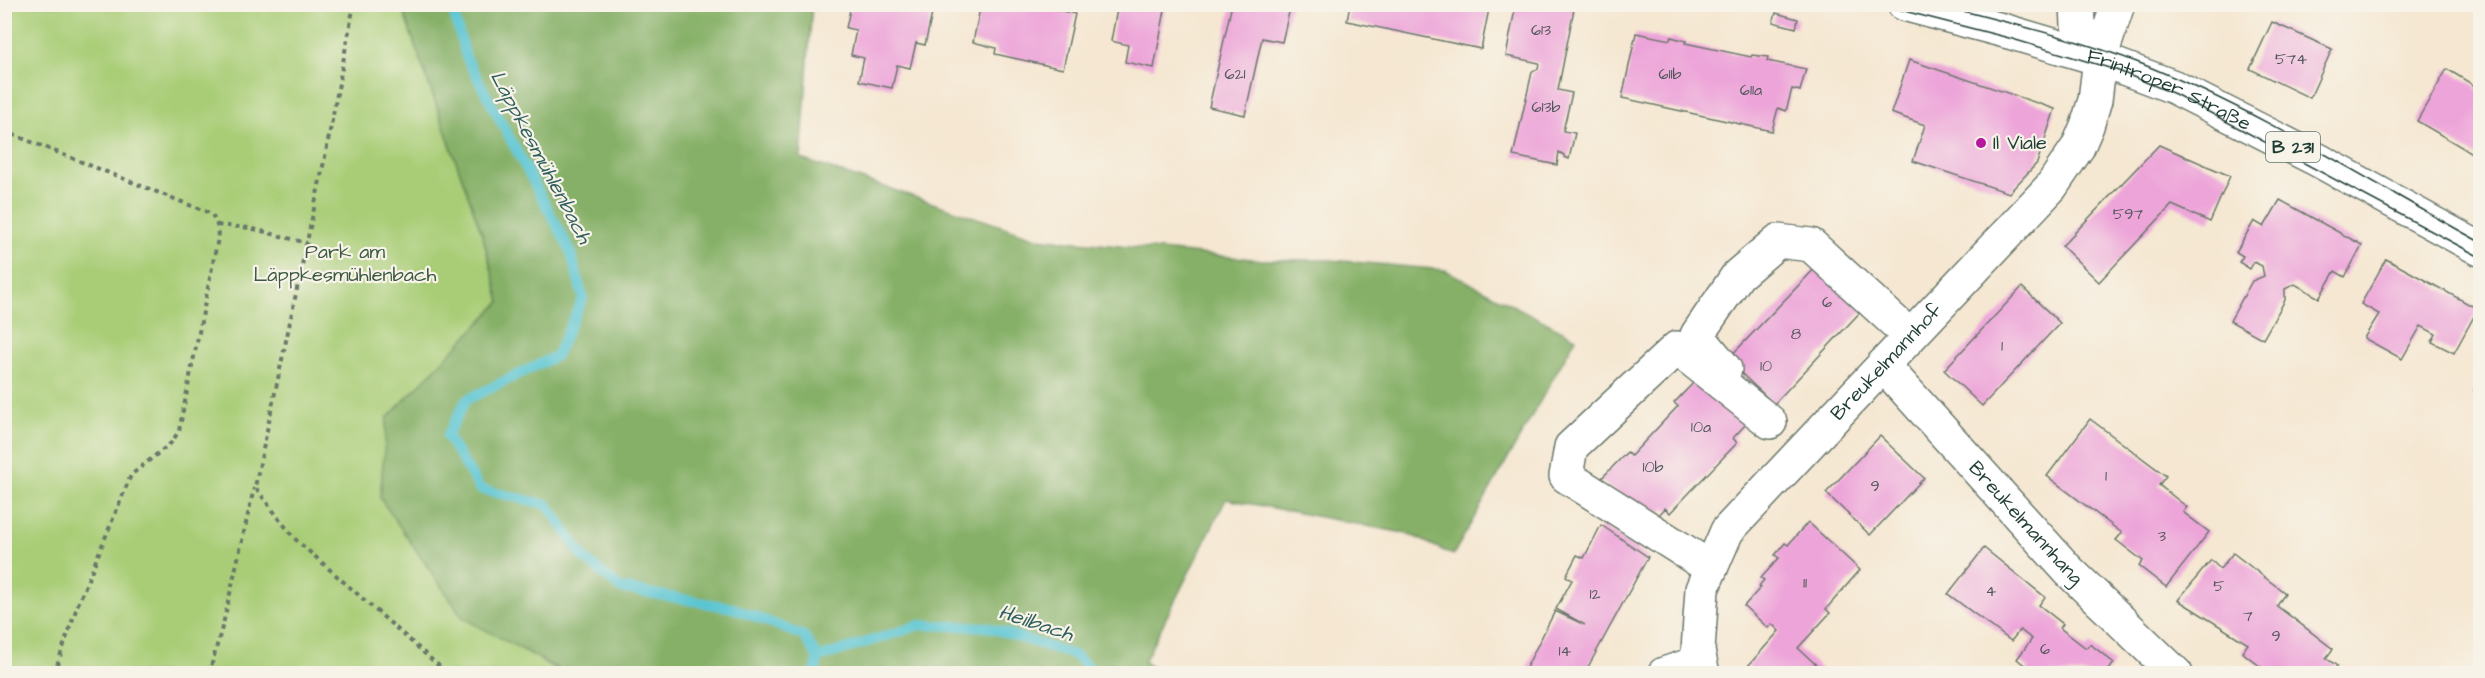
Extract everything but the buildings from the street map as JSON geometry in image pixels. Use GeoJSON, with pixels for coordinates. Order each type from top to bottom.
{"type":"FeatureCollection","features":[{"type":"Feature","properties":{"kind":"street","name":"Frintroper Straße"},"geometry":{"type":"LineString","coordinates":[[1904,4],[2100,59],[2174,87],[2234,116],[2481,249]]}},
{"type":"Feature","properties":{"kind":"street"},"geometry":{"type":"LineString","coordinates":[[2077,4],[2078,25],[2100,59]]}},
{"type":"Feature","properties":{"kind":"street","name":"Breukelmannhof"},"geometry":{"type":"LineString","coordinates":[[1701,668],[1698,651],[1702,589],[1727,531],[2051,187],[2078,147],[2087,126],[2095,100],[2100,59],[2118,4]]}},
{"type":"Feature","properties":{"kind":"street"},"geometry":{"type":"LineString","coordinates":[[1798,456],[1697,335],[1738,275],[1778,241],[1811,245],[1910,336]]}},
{"type":"Feature","properties":{"kind":"street"},"geometry":{"type":"LineString","coordinates":[[1711,568],[1566,476],[1571,447],[1677,348],[1770,422]]}},
{"type":"Feature","properties":{"kind":"street","name":"Breukelmannhang"},"geometry":{"type":"LineString","coordinates":[[1883,364],[2068,570],[2176,674]]}},
{"type":"Feature","properties":{"kind":"street"},"geometry":{"type":"LineString","coordinates":[[1664,674],[1701,668]]}},
{"type":"Feature","properties":{"kind":"path"},"geometry":{"type":"LineString","coordinates":[[209,674],[255,487],[307,243],[354,4]]}},
{"type":"Feature","properties":{"kind":"path"},"geometry":{"type":"LineString","coordinates":[[4,131],[212,214],[219,238],[179,431],[171,443],[131,475],[78,604],[54,674]]}},
{"type":"Feature","properties":{"kind":"path"},"geometry":{"type":"LineString","coordinates":[[217,225],[250,228],[307,243]]}},
{"type":"Feature","properties":{"kind":"path"},"geometry":{"type":"LineString","coordinates":[[255,487],[294,538],[448,674]]}},
{"type":"Feature","properties":{"kind":"green space"},"geometry":{"type":"Polygon","coordinates":[[[670,4],[812,5],[801,159],[1037,238],[1262,260],[1331,260],[1445,270],[1576,338],[1453,555],[1409,534],[1226,499],[1144,662],[1161,673],[566,673],[463,618],[380,498],[387,418],[500,302],[483,237],[401,5],[659,5],[669,9],[670,4]]]}},
{"type":"Feature","properties":{"kind":"green space","name":"Park am Läppkesmühlenbach"},"geometry":{"type":"Polygon","coordinates":[[[4,5],[401,5],[483,237],[500,302],[455,349],[541,662],[566,673],[5,673],[4,5]]]}},
{"type":"Feature","properties":{"kind":"waterway","name":"Läppkesmühlenbach"},"geometry":{"type":"LineString","coordinates":[[451,4],[466,57],[570,250],[583,298],[556,356],[466,400],[447,436],[480,489],[548,505],[583,557],[620,588],[733,608],[804,636],[818,658],[815,674]]}},
{"type":"Feature","properties":{"kind":"waterway","name":"Heilbach"},"geometry":{"type":"LineString","coordinates":[[818,658],[920,625],[987,627],[1074,655],[1097,674]]}},
{"type":"Feature","properties":{"kind":"tram line"},"geometry":{"type":"LineString","coordinates":[[1877,4],[2009,38],[2116,70],[2175,94],[2480,257]]}},
{"type":"Feature","properties":{"kind":"tram line"},"geometry":{"type":"LineString","coordinates":[[1936,4],[2091,46],[2186,83],[2272,125],[2480,242]]}},
{"type":"Feature","properties":{"kind":"place","name":"Il Viale"},"geometry":{"type":"Point","coordinates":[1981,143]}}]}
